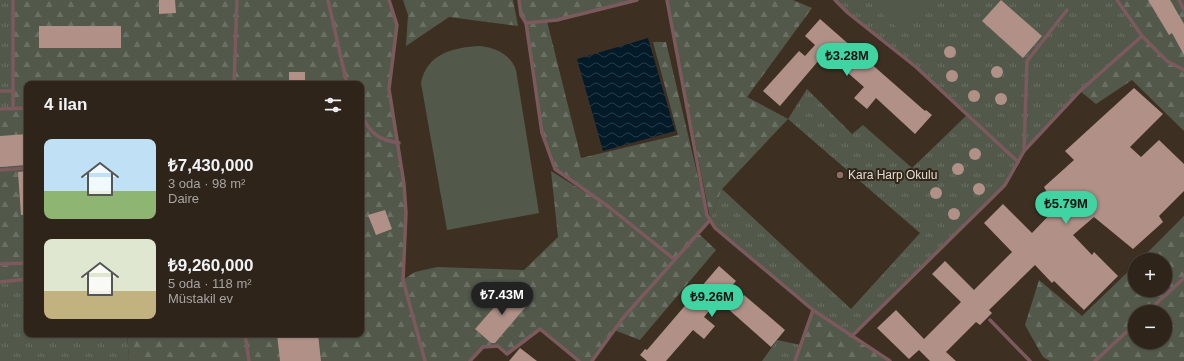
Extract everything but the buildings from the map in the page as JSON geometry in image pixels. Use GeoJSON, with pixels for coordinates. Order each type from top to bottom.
{"type":"FeatureCollection","features":[{"type":"Feature","properties":{"kind":"lane"},"geometry":{"type":"LineString","coordinates":[[13,0],[13,109]]}},
{"type":"Feature","properties":{"kind":"lane"},"geometry":{"type":"LineString","coordinates":[[234,81],[237,0]]}},
{"type":"Feature","properties":{"kind":"lane"},"geometry":{"type":"LineString","coordinates":[[328,0],[346,81]]}},
{"type":"Feature","properties":{"kind":"lane"},"geometry":{"type":"LineString","coordinates":[[389,0],[397,25],[389,89],[399,143],[404,184],[406,213],[403,280],[425,361]]}},
{"type":"Feature","properties":{"kind":"lane"},"geometry":{"type":"LineString","coordinates":[[519,0],[521,15],[526,23],[542,133],[555,169],[609,207],[674,260]]}},
{"type":"Feature","properties":{"kind":"lane"},"geometry":{"type":"LineString","coordinates":[[526,23],[557,20],[637,0]]}},
{"type":"Feature","properties":{"kind":"lane"},"geometry":{"type":"LineString","coordinates":[[667,0],[707,215],[710,220],[715,228],[813,310],[890,361]]}},
{"type":"Feature","properties":{"kind":"lane"},"geometry":{"type":"LineString","coordinates":[[835,0],[848,13],[916,67],[1018,162]]}},
{"type":"Feature","properties":{"kind":"lane"},"geometry":{"type":"LineString","coordinates":[[1117,0],[1142,36],[1167,61],[1184,70]]}},
{"type":"Feature","properties":{"kind":"lane"},"geometry":{"type":"LineString","coordinates":[[1179,0],[1184,10]]}},
{"type":"Feature","properties":{"kind":"lane"},"geometry":{"type":"LineString","coordinates":[[1024,151],[1027,62],[1067,10]]}},
{"type":"Feature","properties":{"kind":"lane"},"geometry":{"type":"LineString","coordinates":[[852,336],[1004,185],[1024,151],[1080,91],[1142,36]]}},
{"type":"Feature","properties":{"kind":"lane"},"geometry":{"type":"LineString","coordinates":[[0,91],[13,91]]}},
{"type":"Feature","properties":{"kind":"lane"},"geometry":{"type":"LineString","coordinates":[[0,109],[24,108]]}},
{"type":"Feature","properties":{"kind":"lane"},"geometry":{"type":"LineString","coordinates":[[364,120],[367,126],[383,141],[399,143]]}},
{"type":"Feature","properties":{"kind":"lane"},"geometry":{"type":"LineString","coordinates":[[0,170],[24,168]]}},
{"type":"Feature","properties":{"kind":"lane"},"geometry":{"type":"LineString","coordinates":[[592,361],[622,318],[710,220]]}},
{"type":"Feature","properties":{"kind":"lane"},"geometry":{"type":"LineString","coordinates":[[0,264],[24,263]]}},
{"type":"Feature","properties":{"kind":"lane"},"geometry":{"type":"LineString","coordinates":[[1155,305],[1184,278]]}},
{"type":"Feature","properties":{"kind":"lane"},"geometry":{"type":"LineString","coordinates":[[0,282],[24,279]]}},
{"type":"Feature","properties":{"kind":"lane"},"geometry":{"type":"LineString","coordinates":[[795,361],[813,310]]}},
{"type":"Feature","properties":{"kind":"lane"},"geometry":{"type":"LineString","coordinates":[[990,320],[1030,361]]}},
{"type":"Feature","properties":{"kind":"lane"},"geometry":{"type":"LineString","coordinates":[[470,361],[483,347],[498,346],[507,354],[540,329],[579,361]]}},
{"type":"Feature","properties":{"kind":"lane"},"geometry":{"type":"LineString","coordinates":[[1095,361],[1128,330]]}},
{"type":"Feature","properties":{"kind":"lane"},"geometry":{"type":"LineString","coordinates":[[246,337],[249,361]]}},
{"type":"Feature","properties":{"kind":"green space"},"geometry":{"type":"Polygon","coordinates":[[[0,0],[13,0],[13,109],[0,109],[0,0]]]}},
{"type":"Feature","properties":{"kind":"green space"},"geometry":{"type":"Polygon","coordinates":[[[13,0],[389,0],[397,25],[389,89],[397,134],[406,213],[404,279],[415,272],[437,267],[524,270],[558,237],[551,171],[599,201],[555,169],[542,133],[526,23],[521,15],[519,0],[637,0],[547,21],[581,158],[678,135],[653,42],[666,42],[707,215],[710,218],[667,0],[793,0],[812,8],[747,97],[788,119],[722,189],[710,220],[698,233],[716,250],[640,340],[614,330],[592,361],[579,361],[540,329],[507,354],[498,346],[483,347],[470,361],[129,361],[127,337],[364,337],[364,81],[24,81],[24,279],[0,282],[0,109],[13,109],[13,0]]]}},
{"type":"Feature","properties":{"kind":"green space"},"geometry":{"type":"Polygon","coordinates":[[[403,0],[513,0],[518,26],[449,17],[406,46],[408,15],[403,0]]]}},
{"type":"Feature","properties":{"kind":"green space"},"geometry":{"type":"Polygon","coordinates":[[[835,0],[1117,0],[1142,36],[1080,91],[1024,151],[1005,185],[852,336],[813,310],[715,228],[710,220],[722,189],[851,309],[920,233],[788,119],[807,89],[852,134],[863,125],[912,168],[967,115],[916,67],[848,13],[835,0]]]}},
{"type":"Feature","properties":{"kind":"green space"},"geometry":{"type":"Polygon","coordinates":[[[867,0],[920,0],[926,6],[902,32],[867,0]]]}},
{"type":"Feature","properties":{"kind":"green space"},"geometry":{"type":"Polygon","coordinates":[[[1117,0],[1184,0],[1184,131],[1132,80],[1096,104],[1080,91],[1142,36],[1117,0]]]}},
{"type":"Feature","properties":{"kind":"green space"},"geometry":{"type":"Polygon","coordinates":[[[480,46],[492,48],[502,53],[510,60],[516,70],[539,213],[447,230],[421,83],[424,73],[435,59],[451,50],[480,46]]]}},
{"type":"Feature","properties":{"kind":"green space"},"geometry":{"type":"Polygon","coordinates":[[[1184,216],[1184,361],[1050,361],[1043,357],[1025,325],[1039,280],[1082,316],[1128,272],[1128,297],[1172,297],[1172,253],[1147,253],[1184,216]]]}},
{"type":"Feature","properties":{"kind":"green space"},"geometry":{"type":"Polygon","coordinates":[[[24,279],[24,337],[127,337],[129,361],[0,361],[0,282],[24,279]]]}},
{"type":"Feature","properties":{"kind":"green space"},"geometry":{"type":"Polygon","coordinates":[[[813,310],[890,361],[795,361],[813,310]]]}},
{"type":"Feature","properties":{"kind":"green space"},"geometry":{"type":"Polygon","coordinates":[[[777,340],[801,345],[795,361],[762,361],[777,340]]]}},
{"type":"Feature","properties":{"kind":"water"},"geometry":{"type":"Polygon","coordinates":[[[648,38],[675,131],[603,151],[577,59],[648,38]]]}},
{"type":"Feature","properties":{"kind":"place","name":"Kara Harp Okulu"},"geometry":{"type":"Point","coordinates":[840,175]}}]}
